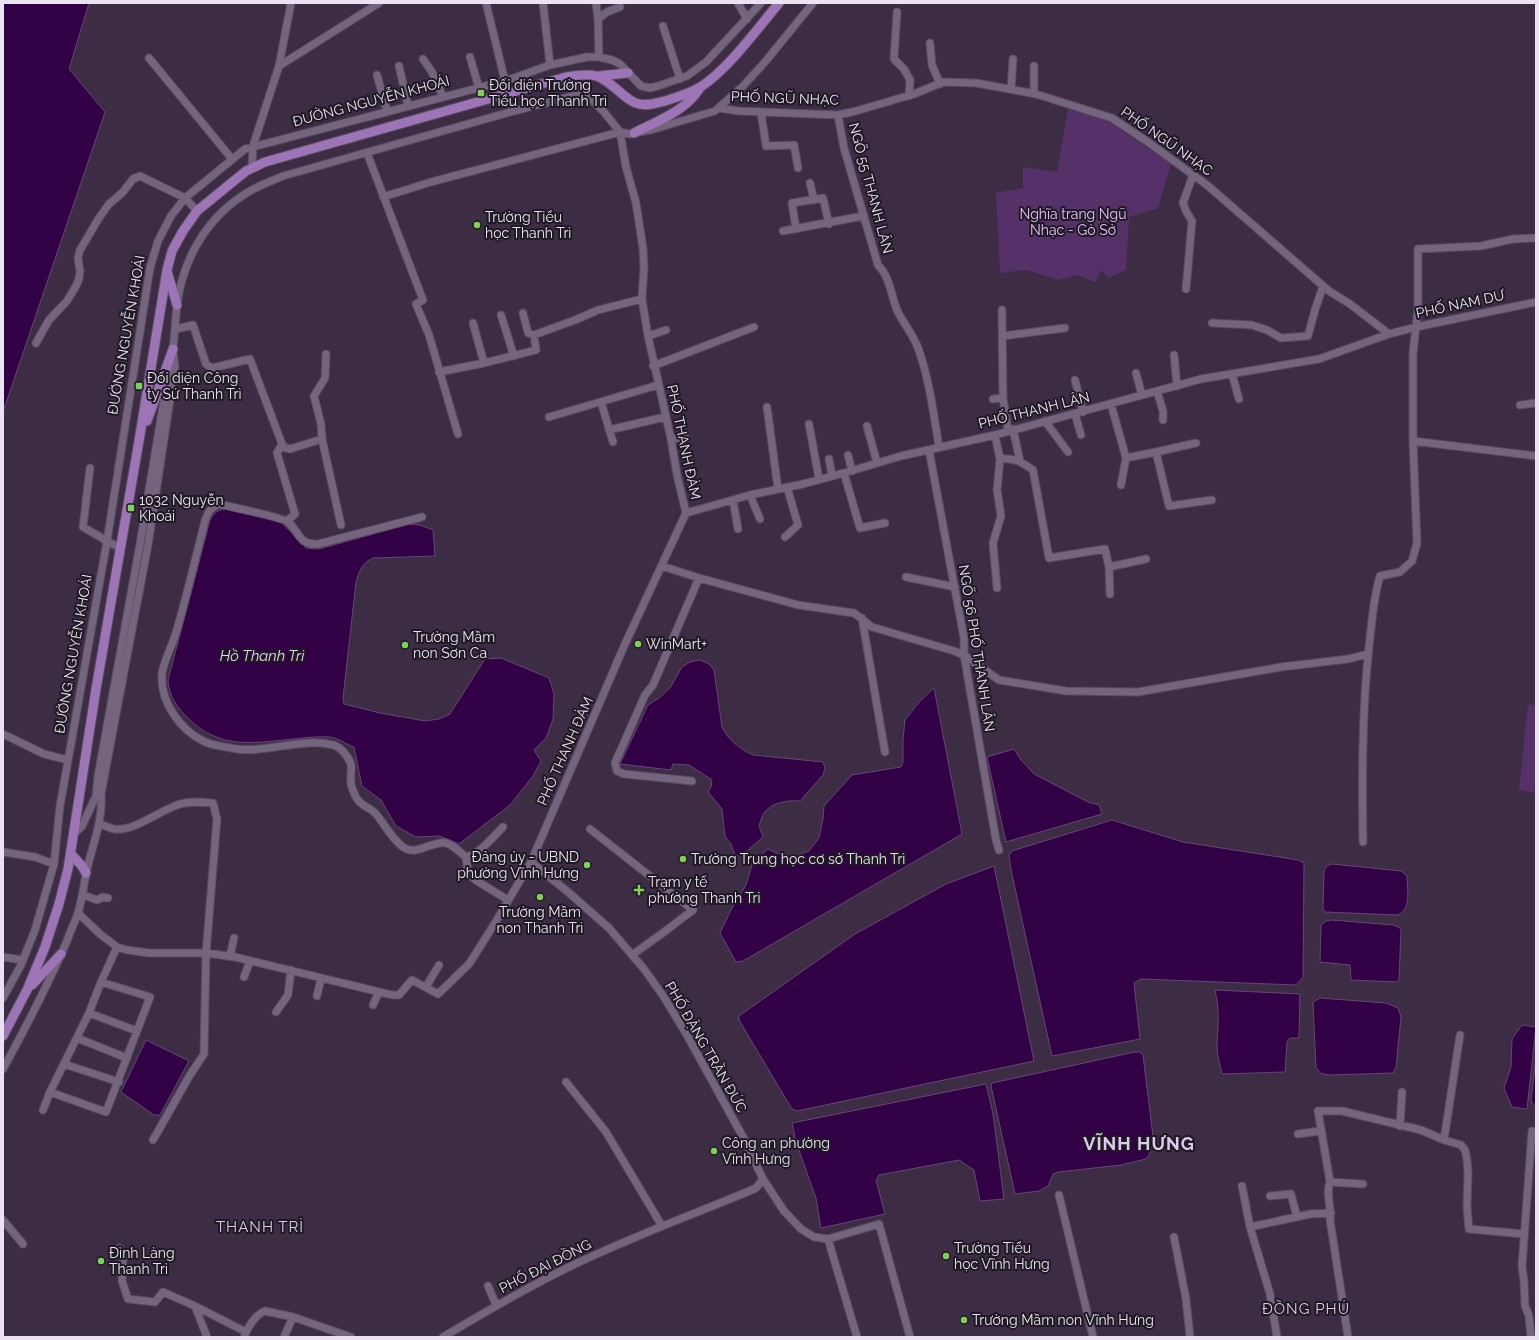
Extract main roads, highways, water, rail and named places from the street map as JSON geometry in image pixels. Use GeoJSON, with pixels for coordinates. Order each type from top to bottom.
{"type":"FeatureCollection","features":[{"type":"Feature","properties":{"kind":"main road"},"geometry":{"type":"LineString","coordinates":[[634,133],[672,113],[690,101],[701,87],[732,59],[779,3]]}},
{"type":"Feature","properties":{"kind":"main road","name":"ĐƯỜNG NGUYỄN KHOÁI"},"geometry":{"type":"LineString","coordinates":[[3,1036],[27,990],[45,947],[57,911],[71,854],[96,689],[139,441],[166,270],[172,251],[183,231],[197,211],[228,184],[252,167],[265,162],[554,81],[580,75],[598,76],[628,73]]}},
{"type":"Feature","properties":{"kind":"main road"},"geometry":{"type":"LineString","coordinates":[[598,76],[605,79],[630,100],[637,104],[645,105],[668,100],[701,87]]}},
{"type":"Feature","properties":{"kind":"main road"},"geometry":{"type":"LineString","coordinates":[[166,270],[177,305]]}},
{"type":"Feature","properties":{"kind":"main road"},"geometry":{"type":"LineString","coordinates":[[139,441],[173,349]]}},
{"type":"Feature","properties":{"kind":"main road"},"geometry":{"type":"LineString","coordinates":[[71,854],[86,873]]}},
{"type":"Feature","properties":{"kind":"main road"},"geometry":{"type":"LineString","coordinates":[[27,990],[61,954]]}},
{"type":"Feature","properties":{"kind":"water"},"geometry":{"type":"Polygon","coordinates":[[[3,3],[89,3],[69,69],[105,112],[3,412],[3,3]]]}},
{"type":"Feature","properties":{"kind":"water","name":"Hồ Thanh Trì"},"geometry":{"type":"Polygon","coordinates":[[[225,509],[276,520],[282,523],[306,548],[319,549],[409,524],[420,525],[433,530],[435,556],[373,558],[366,562],[360,571],[356,582],[343,698],[344,704],[380,713],[425,721],[439,719],[450,714],[485,659],[501,658],[549,678],[554,694],[553,719],[546,738],[534,750],[541,761],[533,776],[510,805],[459,844],[440,836],[416,837],[396,826],[381,800],[362,786],[354,747],[332,737],[255,742],[227,740],[204,731],[185,715],[177,706],[172,696],[168,680],[210,520],[216,512],[225,509]]]}},
{"type":"Feature","properties":{"kind":"water"},"geometry":{"type":"Polygon","coordinates":[[[700,660],[709,664],[714,670],[722,727],[727,736],[735,744],[753,755],[823,762],[825,768],[823,775],[800,801],[780,802],[767,809],[759,826],[763,837],[741,856],[735,855],[731,844],[725,837],[722,809],[708,792],[711,787],[712,780],[689,765],[673,764],[671,770],[620,764],[648,705],[670,688],[682,667],[690,662],[700,660]]]}},
{"type":"Feature","properties":{"kind":"water"},"geometry":{"type":"Polygon","coordinates":[[[934,688],[962,834],[743,961],[736,962],[720,933],[732,908],[746,885],[753,862],[768,849],[776,853],[795,856],[809,851],[819,838],[824,806],[852,775],[901,767],[903,762],[905,720],[920,701],[934,688]]]}},
{"type":"Feature","properties":{"kind":"water"},"geometry":{"type":"Polygon","coordinates":[[[1014,749],[1021,760],[1034,774],[1088,802],[1099,805],[1102,814],[1006,842],[987,757],[1014,749]]]}},
{"type":"Feature","properties":{"kind":"water"},"geometry":{"type":"Polygon","coordinates":[[[1112,820],[1183,842],[1298,860],[1304,863],[1303,977],[1296,985],[1141,979],[1134,983],[1140,1039],[1052,1056],[1009,855],[1012,851],[1112,820]]]}},
{"type":"Feature","properties":{"kind":"water"},"geometry":{"type":"Polygon","coordinates":[[[1332,864],[1401,871],[1407,876],[1408,898],[1405,909],[1397,915],[1325,912],[1323,909],[1324,871],[1327,866],[1332,864]]]}},
{"type":"Feature","properties":{"kind":"water"},"geometry":{"type":"Polygon","coordinates":[[[994,866],[1034,1061],[797,1111],[792,1109],[739,1020],[739,1016],[855,934],[946,884],[994,866]]]}},
{"type":"Feature","properties":{"kind":"water"},"geometry":{"type":"Polygon","coordinates":[[[1332,920],[1393,925],[1399,927],[1401,930],[1399,979],[1397,982],[1351,980],[1350,965],[1320,962],[1321,925],[1326,921],[1332,920]]]}},
{"type":"Feature","properties":{"kind":"water"},"geometry":{"type":"Polygon","coordinates":[[[1215,990],[1300,994],[1299,1038],[1290,1038],[1287,1042],[1285,1072],[1222,1074],[1217,1049],[1218,1012],[1215,990]]]}},
{"type":"Feature","properties":{"kind":"water"},"geometry":{"type":"Polygon","coordinates":[[[1320,998],[1386,1003],[1398,1008],[1401,1017],[1396,1067],[1393,1073],[1328,1075],[1320,1073],[1316,1067],[1313,1002],[1320,998]]]}},
{"type":"Feature","properties":{"kind":"water"},"geometry":{"type":"Polygon","coordinates":[[[1522,1025],[1536,1027],[1527,1109],[1512,1107],[1504,1088],[1511,1067],[1512,1039],[1522,1025]]]}},
{"type":"Feature","properties":{"kind":"water"},"geometry":{"type":"Polygon","coordinates":[[[146,1040],[189,1061],[160,1115],[154,1115],[121,1092],[146,1040]]]}},
{"type":"Feature","properties":{"kind":"water"},"geometry":{"type":"Polygon","coordinates":[[[1140,1052],[1143,1055],[1153,1137],[1150,1153],[1146,1159],[1121,1165],[1058,1172],[1053,1174],[1048,1186],[1039,1191],[1015,1194],[991,1086],[992,1083],[1140,1052]]]}},
{"type":"Feature","properties":{"kind":"water"},"geometry":{"type":"Polygon","coordinates":[[[1536,1058],[1536,1108],[1531,1101],[1536,1058]]]}},
{"type":"Feature","properties":{"kind":"water"},"geometry":{"type":"Polygon","coordinates":[[[986,1084],[993,1114],[1004,1199],[980,1201],[974,1170],[959,1160],[879,1175],[876,1180],[885,1214],[821,1228],[816,1198],[796,1142],[792,1123],[986,1084]]]}},
{"type":"Feature","properties":{"kind":"place","name":"Đối diện Trường Tiểu học Thanh Trì"},"geometry":{"type":"Point","coordinates":[481,93]}},
{"type":"Feature","properties":{"kind":"place","name":"Trường Tiểu học Thanh Trì"},"geometry":{"type":"Point","coordinates":[477,225]}},
{"type":"Feature","properties":{"kind":"place","name":"Đối diện Công ty Sứ Thanh Trì"},"geometry":{"type":"Point","coordinates":[139,386]}},
{"type":"Feature","properties":{"kind":"place","name":"1032 Nguyễn Khoái"},"geometry":{"type":"Point","coordinates":[131,508]}},
{"type":"Feature","properties":{"kind":"place","name":"WinMart+"},"geometry":{"type":"Point","coordinates":[638,644]}},
{"type":"Feature","properties":{"kind":"place","name":"Trường Mầm non Sơn Ca"},"geometry":{"type":"Point","coordinates":[405,645]}},
{"type":"Feature","properties":{"kind":"place","name":"Trường Trung học cơ sở Thanh Trì"},"geometry":{"type":"Point","coordinates":[683,859]}},
{"type":"Feature","properties":{"kind":"place","name":"Đảng ủy - UBND phường Vĩnh Hưng"},"geometry":{"type":"Point","coordinates":[587,865]}},
{"type":"Feature","properties":{"kind":"place","name":"Trạm y tế phường Thanh Trì"},"geometry":{"type":"Point","coordinates":[639,890]}},
{"type":"Feature","properties":{"kind":"place","name":"Trường Mầm non Thanh Trì"},"geometry":{"type":"Point","coordinates":[540,897]}},
{"type":"Feature","properties":{"kind":"place","name":"Công an phường Vĩnh Hưng"},"geometry":{"type":"Point","coordinates":[714,1151]}},
{"type":"Feature","properties":{"kind":"place","name":"Trường Tiểu học Vĩnh Hưng"},"geometry":{"type":"Point","coordinates":[946,1256]}},
{"type":"Feature","properties":{"kind":"place","name":"Đình Làng Thanh Trì"},"geometry":{"type":"Point","coordinates":[101,1261]}},
{"type":"Feature","properties":{"kind":"place","name":"Trường Mầm non Vĩnh Hưng"},"geometry":{"type":"Point","coordinates":[964,1320]}},
{"type":"Feature","properties":{"kind":"district","name":"VĨNH HƯNG"},"geometry":{"type":"Point","coordinates":[1139,1143]}},
{"type":"Feature","properties":{"kind":"district","name":"THANH TRÌ"},"geometry":{"type":"Point","coordinates":[260,1227]}},
{"type":"Feature","properties":{"kind":"district","name":"ĐỒNG PHÚ"},"geometry":{"type":"Point","coordinates":[1306,1309]}},
{"type":"Feature","properties":{"kind":"park label","name":"Nghĩa trang Ngũ Nhạc - Gò Sở"},"geometry":{"type":"Point","coordinates":[1073,222]}}]}
